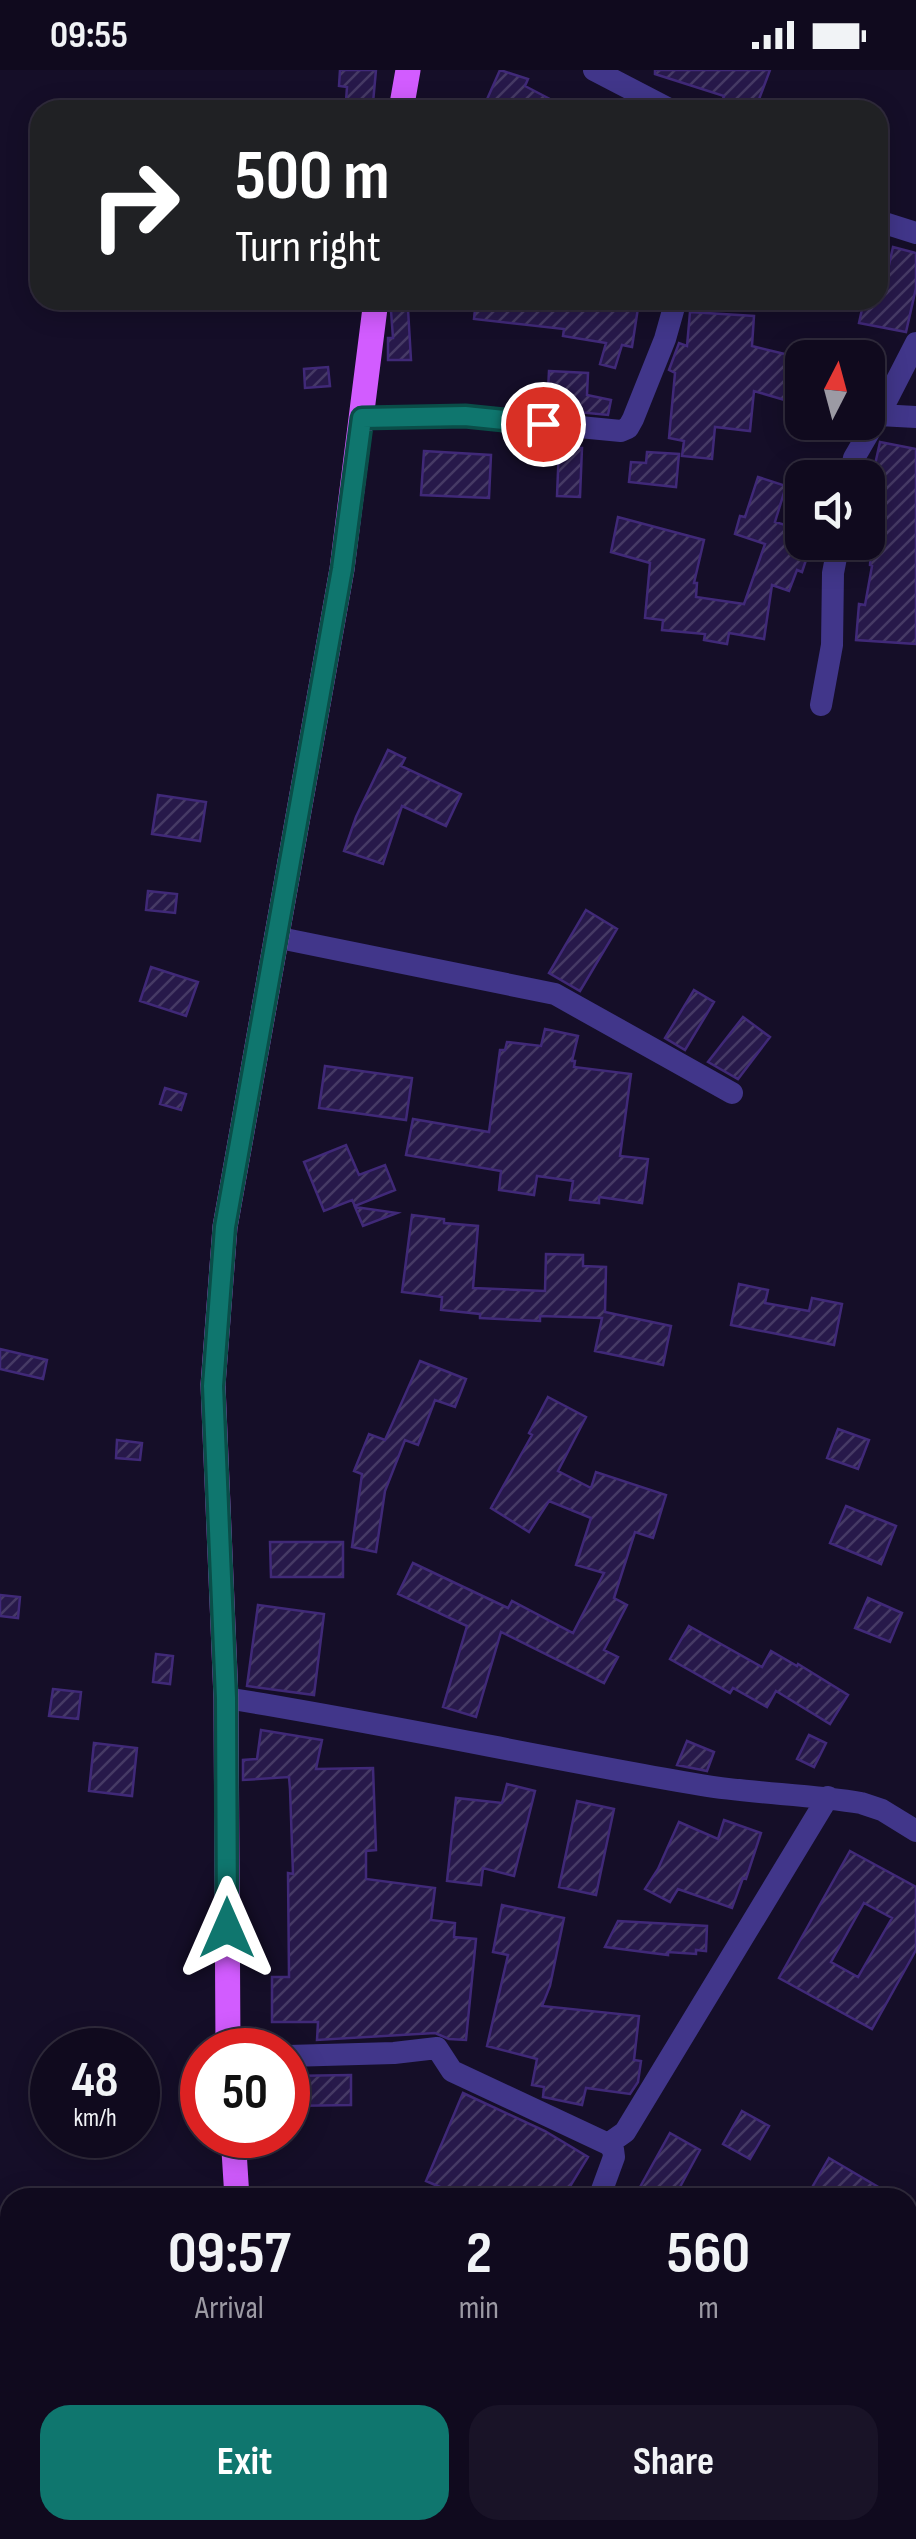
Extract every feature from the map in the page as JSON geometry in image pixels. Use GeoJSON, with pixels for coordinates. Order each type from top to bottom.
{"type":"FeatureCollection","features":[{"type":"Feature","properties":{"kind":"main road"},"geometry":{"type":"LineString","coordinates":[[403,100],[408,70]]}},
{"type":"Feature","properties":{"kind":"main road"},"geometry":{"type":"LineString","coordinates":[[235,2028],[213,1386],[225,1227],[342,569],[375,310]]}},
{"type":"Feature","properties":{"kind":"main road"},"geometry":{"type":"LineString","coordinates":[[234,2158],[236,2188]]}},
{"type":"Feature","properties":{"kind":"street"},"geometry":{"type":"LineString","coordinates":[[594,70],[652,100]]}},
{"type":"Feature","properties":{"kind":"street"},"geometry":{"type":"LineString","coordinates":[[888,223],[916,233]]}},
{"type":"Feature","properties":{"kind":"street"},"geometry":{"type":"LineString","coordinates":[[362,418],[465,416],[622,431],[632,419],[673,310]]}},
{"type":"Feature","properties":{"kind":"street"},"geometry":{"type":"LineString","coordinates":[[885,403],[916,344]]}},
{"type":"Feature","properties":{"kind":"street"},"geometry":{"type":"LineString","coordinates":[[885,415],[916,417]]}},
{"type":"Feature","properties":{"kind":"street"},"geometry":{"type":"LineString","coordinates":[[821,705],[832,645],[836,560]]}},
{"type":"Feature","properties":{"kind":"street"},"geometry":{"type":"LineString","coordinates":[[275,936],[555,994],[732,1094]]}},
{"type":"Feature","properties":{"kind":"street"},"geometry":{"type":"LineString","coordinates":[[226,1698],[364,1720],[523,1754],[707,1786],[828,1797],[882,1810],[916,1831]]}},
{"type":"Feature","properties":{"kind":"street"},"geometry":{"type":"LineString","coordinates":[[608,2144],[626,2132],[828,1797]]}},
{"type":"Feature","properties":{"kind":"street"},"geometry":{"type":"LineString","coordinates":[[310,2055],[437,2048],[452,2071],[608,2144],[614,2157],[602,2188]]}},
{"type":"Feature","properties":{"kind":"building"},"geometry":{"type":"Polygon","coordinates":[[[340,70],[376,70],[373,100],[346,100],[347,87],[339,86],[340,70]]]}},
{"type":"Feature","properties":{"kind":"building"},"geometry":{"type":"Polygon","coordinates":[[[500,70],[528,79],[525,86],[552,100],[487,100],[500,70]]]}},
{"type":"Feature","properties":{"kind":"building"},"geometry":{"type":"Polygon","coordinates":[[[655,70],[770,70],[759,100],[723,100],[724,96],[655,74],[655,70]]]}},
{"type":"Feature","properties":{"kind":"building"},"geometry":{"type":"Polygon","coordinates":[[[893,247],[916,253],[916,288],[906,332],[859,323],[862,310],[888,310],[888,270],[893,247]]]}},
{"type":"Feature","properties":{"kind":"building"},"geometry":{"type":"Polygon","coordinates":[[[408,310],[411,360],[388,360],[388,338],[393,338],[391,311],[408,310]]]}},
{"type":"Feature","properties":{"kind":"building"},"geometry":{"type":"Polygon","coordinates":[[[475,310],[638,310],[632,347],[622,345],[615,368],[600,364],[606,343],[563,336],[564,329],[474,319],[475,310]]]}},
{"type":"Feature","properties":{"kind":"building"},"geometry":{"type":"Polygon","coordinates":[[[690,312],[754,316],[752,346],[785,354],[785,400],[754,391],[750,431],[715,427],[712,459],[682,456],[684,441],[669,438],[675,373],[669,370],[679,343],[687,346],[690,312]]]}},
{"type":"Feature","properties":{"kind":"building"},"geometry":{"type":"Polygon","coordinates":[[[328,367],[330,386],[305,388],[304,369],[328,367]]]}},
{"type":"Feature","properties":{"kind":"building"},"geometry":{"type":"Polygon","coordinates":[[[549,371],[588,373],[587,395],[611,400],[608,415],[547,409],[549,371]]]}},
{"type":"Feature","properties":{"kind":"building"},"geometry":{"type":"Polygon","coordinates":[[[880,442],[916,449],[916,644],[856,640],[859,604],[865,605],[870,560],[885,560],[885,460],[876,460],[880,442]]]}},
{"type":"Feature","properties":{"kind":"building"},"geometry":{"type":"Polygon","coordinates":[[[559,447],[582,448],[580,497],[557,496],[559,447]]]}},
{"type":"Feature","properties":{"kind":"building"},"geometry":{"type":"Polygon","coordinates":[[[424,451],[491,455],[489,498],[421,495],[424,451]]]}},
{"type":"Feature","properties":{"kind":"building"},"geometry":{"type":"Polygon","coordinates":[[[647,452],[679,454],[676,487],[629,482],[631,462],[646,463],[647,452]]]}},
{"type":"Feature","properties":{"kind":"building"},"geometry":{"type":"Polygon","coordinates":[[[758,477],[785,486],[775,522],[785,525],[785,560],[806,560],[802,572],[797,570],[789,591],[772,585],[764,639],[729,633],[727,644],[704,640],[705,634],[662,630],[663,620],[645,618],[650,563],[611,552],[618,517],[704,540],[694,583],[696,597],[744,604],[765,544],[735,534],[740,516],[745,517],[758,477]]]}},
{"type":"Feature","properties":{"kind":"building"},"geometry":{"type":"Polygon","coordinates":[[[388,750],[405,758],[401,766],[461,794],[446,826],[402,806],[383,864],[344,851],[388,750]]]}},
{"type":"Feature","properties":{"kind":"building"},"geometry":{"type":"Polygon","coordinates":[[[158,795],[206,802],[200,841],[152,834],[158,795]]]}},
{"type":"Feature","properties":{"kind":"building"},"geometry":{"type":"Polygon","coordinates":[[[148,891],[177,894],[175,913],[146,910],[148,891]]]}},
{"type":"Feature","properties":{"kind":"building"},"geometry":{"type":"Polygon","coordinates":[[[586,910],[617,929],[580,991],[549,973],[586,910]]]}},
{"type":"Feature","properties":{"kind":"building"},"geometry":{"type":"Polygon","coordinates":[[[151,967],[198,982],[186,1016],[140,1001],[151,967]]]}},
{"type":"Feature","properties":{"kind":"building"},"geometry":{"type":"Polygon","coordinates":[[[694,990],[714,1002],[685,1050],[665,1038],[694,990]]]}},
{"type":"Feature","properties":{"kind":"building"},"geometry":{"type":"Polygon","coordinates":[[[743,1017],[770,1037],[738,1079],[708,1062],[743,1017]]]}},
{"type":"Feature","properties":{"kind":"building"},"geometry":{"type":"Polygon","coordinates":[[[545,1029],[578,1036],[574,1067],[631,1074],[620,1156],[648,1159],[642,1203],[599,1197],[599,1203],[570,1200],[573,1181],[537,1176],[534,1195],[499,1190],[501,1171],[406,1155],[413,1119],[489,1132],[500,1050],[505,1050],[507,1042],[541,1046],[545,1029]]]}},
{"type":"Feature","properties":{"kind":"building"},"geometry":{"type":"Polygon","coordinates":[[[325,1066],[412,1078],[406,1120],[319,1108],[325,1066]]]}},
{"type":"Feature","properties":{"kind":"building"},"geometry":{"type":"Polygon","coordinates":[[[165,1088],[186,1094],[181,1110],[160,1104],[165,1088]]]}},
{"type":"Feature","properties":{"kind":"building"},"geometry":{"type":"Polygon","coordinates":[[[346,1145],[359,1175],[385,1165],[395,1190],[355,1206],[352,1200],[324,1211],[304,1162],[346,1145]]]}},
{"type":"Feature","properties":{"kind":"building"},"geometry":{"type":"Polygon","coordinates":[[[355,1207],[397,1213],[363,1226],[355,1207]]]}},
{"type":"Feature","properties":{"kind":"building"},"geometry":{"type":"Polygon","coordinates":[[[412,1215],[478,1226],[473,1288],[545,1291],[546,1254],[583,1255],[583,1266],[606,1267],[605,1312],[671,1326],[663,1365],[595,1351],[602,1318],[480,1318],[480,1314],[441,1310],[442,1297],[402,1292],[412,1215]]]}},
{"type":"Feature","properties":{"kind":"building"},"geometry":{"type":"Polygon","coordinates":[[[739,1284],[768,1290],[765,1303],[809,1311],[812,1298],[842,1304],[834,1345],[731,1325],[739,1284]]]}},
{"type":"Feature","properties":{"kind":"building"},"geometry":{"type":"Polygon","coordinates":[[[0,1349],[47,1360],[43,1379],[0,1369],[0,1349]]]}},
{"type":"Feature","properties":{"kind":"building"},"geometry":{"type":"Polygon","coordinates":[[[420,1361],[466,1379],[455,1407],[435,1400],[418,1445],[405,1440],[385,1491],[376,1552],[352,1547],[362,1474],[354,1471],[369,1434],[385,1440],[420,1361]]]}},
{"type":"Feature","properties":{"kind":"building"},"geometry":{"type":"Polygon","coordinates":[[[548,1397],[586,1417],[558,1471],[591,1488],[596,1472],[666,1495],[653,1538],[635,1532],[614,1598],[627,1605],[604,1650],[618,1657],[604,1683],[501,1632],[476,1717],[443,1707],[467,1626],[398,1594],[413,1563],[508,1608],[512,1601],[573,1633],[604,1573],[576,1565],[591,1518],[549,1501],[529,1532],[491,1508],[532,1435],[529,1433],[548,1397]]]}},
{"type":"Feature","properties":{"kind":"building"},"geometry":{"type":"Polygon","coordinates":[[[838,1429],[869,1440],[858,1469],[827,1458],[838,1429]]]}},
{"type":"Feature","properties":{"kind":"building"},"geometry":{"type":"Polygon","coordinates":[[[117,1440],[142,1443],[140,1460],[116,1458],[117,1440]]]}},
{"type":"Feature","properties":{"kind":"building"},"geometry":{"type":"Polygon","coordinates":[[[846,1506],[896,1526],[881,1564],[830,1543],[846,1506]]]}},
{"type":"Feature","properties":{"kind":"building"},"geometry":{"type":"Polygon","coordinates":[[[270,1542],[343,1542],[343,1577],[271,1577],[270,1542]]]}},
{"type":"Feature","properties":{"kind":"building"},"geometry":{"type":"Polygon","coordinates":[[[0,1595],[20,1597],[18,1618],[0,1616],[0,1595]]]}},
{"type":"Feature","properties":{"kind":"building"},"geometry":{"type":"Polygon","coordinates":[[[868,1598],[902,1613],[890,1642],[855,1628],[868,1598]]]}},
{"type":"Feature","properties":{"kind":"building"},"geometry":{"type":"Polygon","coordinates":[[[258,1605],[324,1614],[314,1695],[247,1686],[258,1605]]]}},
{"type":"Feature","properties":{"kind":"building"},"geometry":{"type":"Polygon","coordinates":[[[689,1626],[762,1667],[771,1651],[848,1695],[830,1724],[776,1691],[767,1707],[733,1688],[730,1693],[670,1659],[689,1626]]]}},
{"type":"Feature","properties":{"kind":"building"},"geometry":{"type":"Polygon","coordinates":[[[156,1654],[173,1656],[170,1684],[153,1682],[156,1654]]]}},
{"type":"Feature","properties":{"kind":"building"},"geometry":{"type":"Polygon","coordinates":[[[53,1689],[81,1692],[78,1719],[49,1716],[53,1689]]]}},
{"type":"Feature","properties":{"kind":"building"},"geometry":{"type":"Polygon","coordinates":[[[261,1730],[322,1740],[316,1769],[373,1768],[376,1850],[366,1851],[366,1879],[435,1888],[431,1920],[455,1923],[454,1937],[476,1939],[466,2040],[435,2033],[317,2040],[318,2022],[272,2022],[272,1977],[289,1977],[288,1873],[293,1874],[290,1789],[289,1777],[243,1780],[243,1760],[257,1759],[261,1730]]]}},
{"type":"Feature","properties":{"kind":"building"},"geometry":{"type":"Polygon","coordinates":[[[809,1735],[826,1743],[814,1767],[797,1759],[809,1735]]]}},
{"type":"Feature","properties":{"kind":"building"},"geometry":{"type":"Polygon","coordinates":[[[687,1741],[714,1752],[707,1771],[677,1765],[687,1741]]]}},
{"type":"Feature","properties":{"kind":"building"},"geometry":{"type":"Polygon","coordinates":[[[94,1743],[137,1748],[132,1796],[89,1791],[94,1743]]]}},
{"type":"Feature","properties":{"kind":"building"},"geometry":{"type":"Polygon","coordinates":[[[507,1784],[535,1791],[514,1876],[483,1868],[481,1885],[447,1881],[456,1798],[502,1803],[507,1784]]]}},
{"type":"Feature","properties":{"kind":"building"},"geometry":{"type":"Polygon","coordinates":[[[577,1801],[614,1809],[596,1895],[559,1887],[577,1801]]]}},
{"type":"Feature","properties":{"kind":"building"},"geometry":{"type":"Polygon","coordinates":[[[724,1820],[761,1833],[732,1908],[678,1889],[670,1902],[645,1889],[679,1822],[718,1839],[724,1820]]]}},
{"type":"Feature","properties":{"kind":"building"},"geometry":{"type":"Polygon","coordinates":[[[850,1851],[916,1887],[916,1950],[872,2029],[779,1978],[850,1851]],[[864,1903],[831,1962],[858,1977],[892,1918],[864,1903]]]}},
{"type":"Feature","properties":{"kind":"building"},"geometry":{"type":"Polygon","coordinates":[[[502,1905],[564,1918],[542,2006],[639,2016],[634,2060],[641,2061],[638,2082],[630,2094],[586,2088],[582,2105],[543,2097],[544,2087],[532,2085],[537,2059],[487,2046],[508,1955],[493,1952],[502,1905]]]}},
{"type":"Feature","properties":{"kind":"building"},"geometry":{"type":"Polygon","coordinates":[[[618,1921],[707,1926],[706,1951],[668,1955],[605,1947],[618,1921]]]}},
{"type":"Feature","properties":{"kind":"building"},"geometry":{"type":"Polygon","coordinates":[[[351,2075],[351,2105],[310,2106],[310,2076],[351,2075]]]}},
{"type":"Feature","properties":{"kind":"building"},"geometry":{"type":"Polygon","coordinates":[[[463,2093],[545,2131],[588,2157],[569,2188],[442,2188],[426,2181],[463,2093]]]}},
{"type":"Feature","properties":{"kind":"building"},"geometry":{"type":"Polygon","coordinates":[[[742,2111],[769,2126],[750,2159],[723,2144],[742,2111]]]}},
{"type":"Feature","properties":{"kind":"building"},"geometry":{"type":"Polygon","coordinates":[[[670,2133],[700,2150],[679,2188],[640,2188],[670,2133]]]}},
{"type":"Feature","properties":{"kind":"building"},"geometry":{"type":"Polygon","coordinates":[[[829,2158],[880,2188],[812,2188],[829,2158]]]}},
{"type":"Feature","properties":{"kind":"route"},"geometry":{"type":"LineString","coordinates":[[227,1928],[226,1698],[213,1386],[225,1227],[342,569],[362,418],[465,416],[543,424]]}}]}
